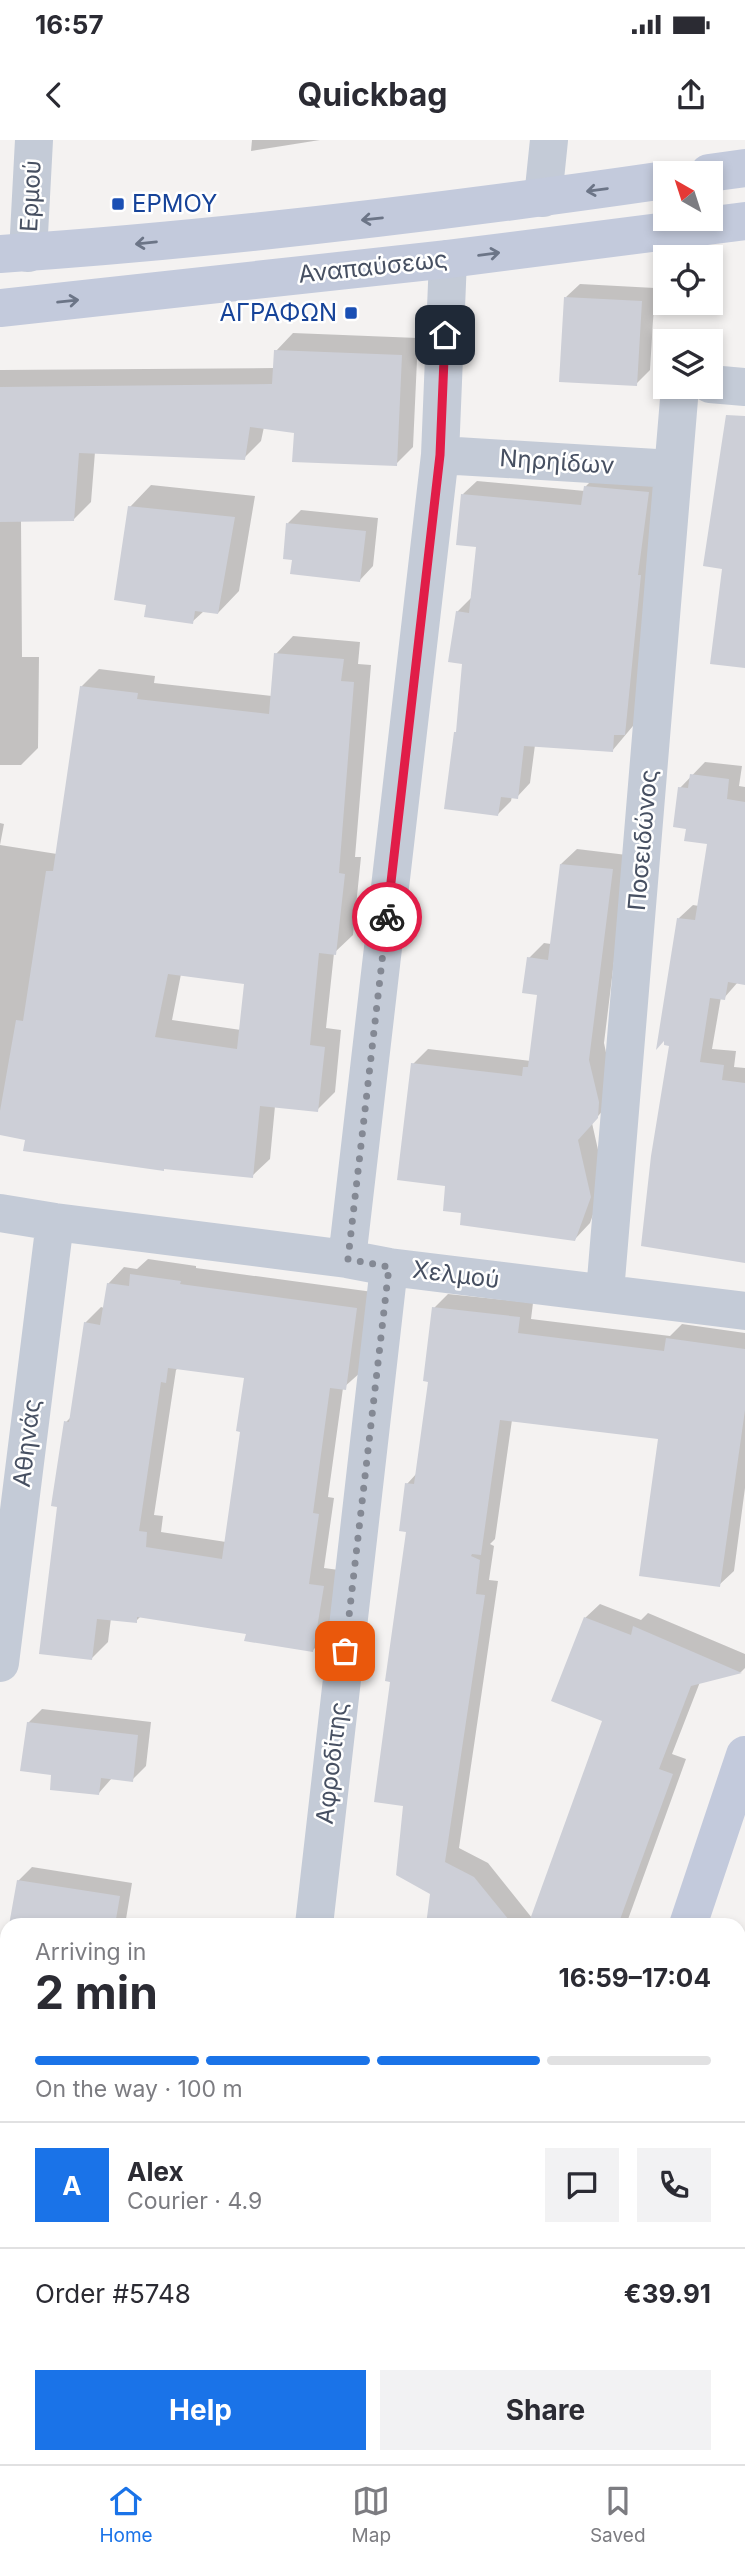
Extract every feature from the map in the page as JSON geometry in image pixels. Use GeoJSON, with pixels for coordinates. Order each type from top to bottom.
{"type":"FeatureCollection","features":[{"type":"Feature","properties":{"kind":"main road"},"geometry":{"type":"LineString","coordinates":[[723,171],[745,168]]}},
{"type":"Feature","properties":{"kind":"main road","name":"Αναπαύσεως"},"geometry":{"type":"LineString","coordinates":[[14,253],[164,241],[543,198],[653,182]]}},
{"type":"Feature","properties":{"kind":"main road","name":"Αναπαύσεως"},"geometry":{"type":"LineString","coordinates":[[0,308],[448,259],[745,221]]}},
{"type":"Feature","properties":{"kind":"main road"},"geometry":{"type":"LineString","coordinates":[[690,1918],[745,1755]]}},
{"type":"Feature","properties":{"kind":"street","name":"Ερμού"},"geometry":{"type":"LineString","coordinates":[[14,253],[34,140]]}},
{"type":"Feature","properties":{"kind":"street"},"geometry":{"type":"LineString","coordinates":[[543,198],[549,140]]}},
{"type":"Feature","properties":{"kind":"street"},"geometry":{"type":"LineString","coordinates":[[348,1259],[440,455],[448,259]]}},
{"type":"Feature","properties":{"kind":"street"},"geometry":{"type":"LineString","coordinates":[[723,385],[745,387]]}},
{"type":"Feature","properties":{"kind":"street","name":"Ποσειδώνος"},"geometry":{"type":"LineString","coordinates":[[605,1292],[679,399]]}},
{"type":"Feature","properties":{"kind":"street","name":"Νηρηίδων"},"geometry":{"type":"LineString","coordinates":[[440,455],[673,469]]}},
{"type":"Feature","properties":{"kind":"street","name":"Χελμού"},"geometry":{"type":"LineString","coordinates":[[0,1213],[348,1259],[389,1267],[745,1311]]}},
{"type":"Feature","properties":{"kind":"street","name":"Αθηνάς"},"geometry":{"type":"LineString","coordinates":[[0,1663],[55,1222]]}},
{"type":"Feature","properties":{"kind":"street","name":"Αφροδίτης"},"geometry":{"type":"LineString","coordinates":[[315,1918],[389,1267]]}},
{"type":"Feature","properties":{"kind":"building"},"geometry":{"type":"Polygon","coordinates":[[[564,297],[642,301],[637,386],[559,382],[564,297]]]}},
{"type":"Feature","properties":{"kind":"building"},"geometry":{"type":"Polygon","coordinates":[[[274,350],[402,355],[397,466],[292,462],[294,433],[250,427],[245,460],[79,453],[74,521],[0,522],[0,387],[272,384],[274,350]]]}},
{"type":"Feature","properties":{"kind":"building"},"geometry":{"type":"Polygon","coordinates":[[[726,415],[745,416],[745,668],[710,664],[722,569],[703,566],[726,415]]]}},
{"type":"Feature","properties":{"kind":"building"},"geometry":{"type":"Polygon","coordinates":[[[584,486],[649,492],[638,575],[641,575],[625,735],[614,735],[613,752],[524,746],[518,799],[501,797],[498,816],[444,809],[456,732],[462,664],[448,662],[456,611],[469,613],[476,547],[456,545],[461,494],[581,505],[584,486]]]}},
{"type":"Feature","properties":{"kind":"building"},"geometry":{"type":"Polygon","coordinates":[[[128,506],[235,517],[218,614],[195,611],[193,624],[144,617],[146,605],[114,600],[128,506]]]}},
{"type":"Feature","properties":{"kind":"building"},"geometry":{"type":"Polygon","coordinates":[[[286,523],[366,531],[360,582],[290,574],[292,560],[283,559],[286,523]]]}},
{"type":"Feature","properties":{"kind":"building"},"geometry":{"type":"Polygon","coordinates":[[[274,653],[344,659],[341,681],[354,682],[339,873],[345,874],[336,955],[319,953],[310,1045],[325,1047],[318,1112],[260,1106],[253,1178],[164,1171],[23,1151],[25,1140],[0,1135],[0,1111],[16,1020],[23,1021],[46,871],[53,871],[80,686],[138,693],[137,699],[269,714],[274,653]],[[168,974],[155,1037],[237,1049],[244,984],[168,974]]]}},
{"type":"Feature","properties":{"kind":"building"},"geometry":{"type":"Polygon","coordinates":[[[690,774],[729,779],[727,799],[745,802],[745,985],[728,982],[725,1000],[710,998],[700,1062],[724,1065],[722,1080],[745,1083],[745,1263],[641,1246],[651,1156],[669,1046],[664,1045],[664,1041],[656,1050],[677,918],[695,920],[707,844],[684,841],[686,829],[673,827],[678,787],[688,788],[690,774]]]}},
{"type":"Feature","properties":{"kind":"building"},"geometry":{"type":"Polygon","coordinates":[[[560,864],[613,869],[589,1060],[599,1102],[598,1118],[578,1140],[591,1197],[575,1241],[460,1225],[461,1213],[443,1211],[445,1186],[397,1180],[411,1063],[522,1076],[523,1067],[528,1067],[537,995],[522,993],[527,957],[548,960],[560,864]]]}},
{"type":"Feature","properties":{"kind":"building"},"geometry":{"type":"Polygon","coordinates":[[[130,1274],[181,1281],[180,1284],[357,1308],[346,1390],[330,1388],[313,1513],[319,1514],[309,1584],[324,1586],[313,1652],[244,1641],[246,1634],[137,1617],[137,1623],[97,1619],[92,1660],[39,1654],[57,1507],[51,1506],[64,1421],[69,1422],[84,1322],[100,1325],[107,1283],[129,1286],[130,1274]],[[168,1368],[166,1383],[161,1382],[139,1531],[147,1532],[146,1547],[222,1559],[240,1432],[236,1431],[244,1378],[168,1368]]]}},
{"type":"Feature","properties":{"kind":"building"},"geometry":{"type":"Polygon","coordinates":[[[432,1307],[520,1317],[518,1333],[664,1351],[666,1338],[745,1349],[745,1410],[720,1587],[639,1576],[658,1439],[500,1420],[481,1555],[471,1556],[480,1560],[476,1594],[485,1595],[445,1862],[474,1877],[507,1918],[427,1918],[430,1894],[396,1875],[403,1806],[374,1802],[390,1682],[385,1681],[406,1532],[399,1531],[405,1483],[414,1484],[428,1382],[423,1381],[432,1307]]]}},
{"type":"Feature","properties":{"kind":"building"},"geometry":{"type":"Polygon","coordinates":[[[584,1617],[631,1635],[633,1626],[742,1673],[691,1686],[659,1769],[673,1774],[621,1918],[531,1918],[602,1721],[551,1701],[584,1617]]]}},
{"type":"Feature","properties":{"kind":"building"},"geometry":{"type":"Polygon","coordinates":[[[27,1722],[138,1735],[133,1782],[101,1778],[99,1795],[50,1790],[51,1775],[20,1771],[27,1722]]]}},
{"type":"Feature","properties":{"kind":"building"},"geometry":{"type":"Polygon","coordinates":[[[17,1880],[120,1896],[116,1918],[10,1918],[17,1880]]]}},
{"type":"Feature","properties":{"kind":"way so far"},"geometry":{"type":"LineString","coordinates":[[345,1651],[389,1267],[348,1259],[387,917]]}},
{"type":"Feature","properties":{"kind":"place","name":"ΕΡΜΟΥ"},"geometry":{"type":"Point","coordinates":[118,204]}},
{"type":"Feature","properties":{"kind":"place","name":"ΑΓΡΑΦΩΝ"},"geometry":{"type":"Point","coordinates":[351,313]}},
{"type":"Feature","properties":{"kind":"route"},"geometry":{"type":"LineString","coordinates":[[387,917],[440,455],[445,335]]}}]}
